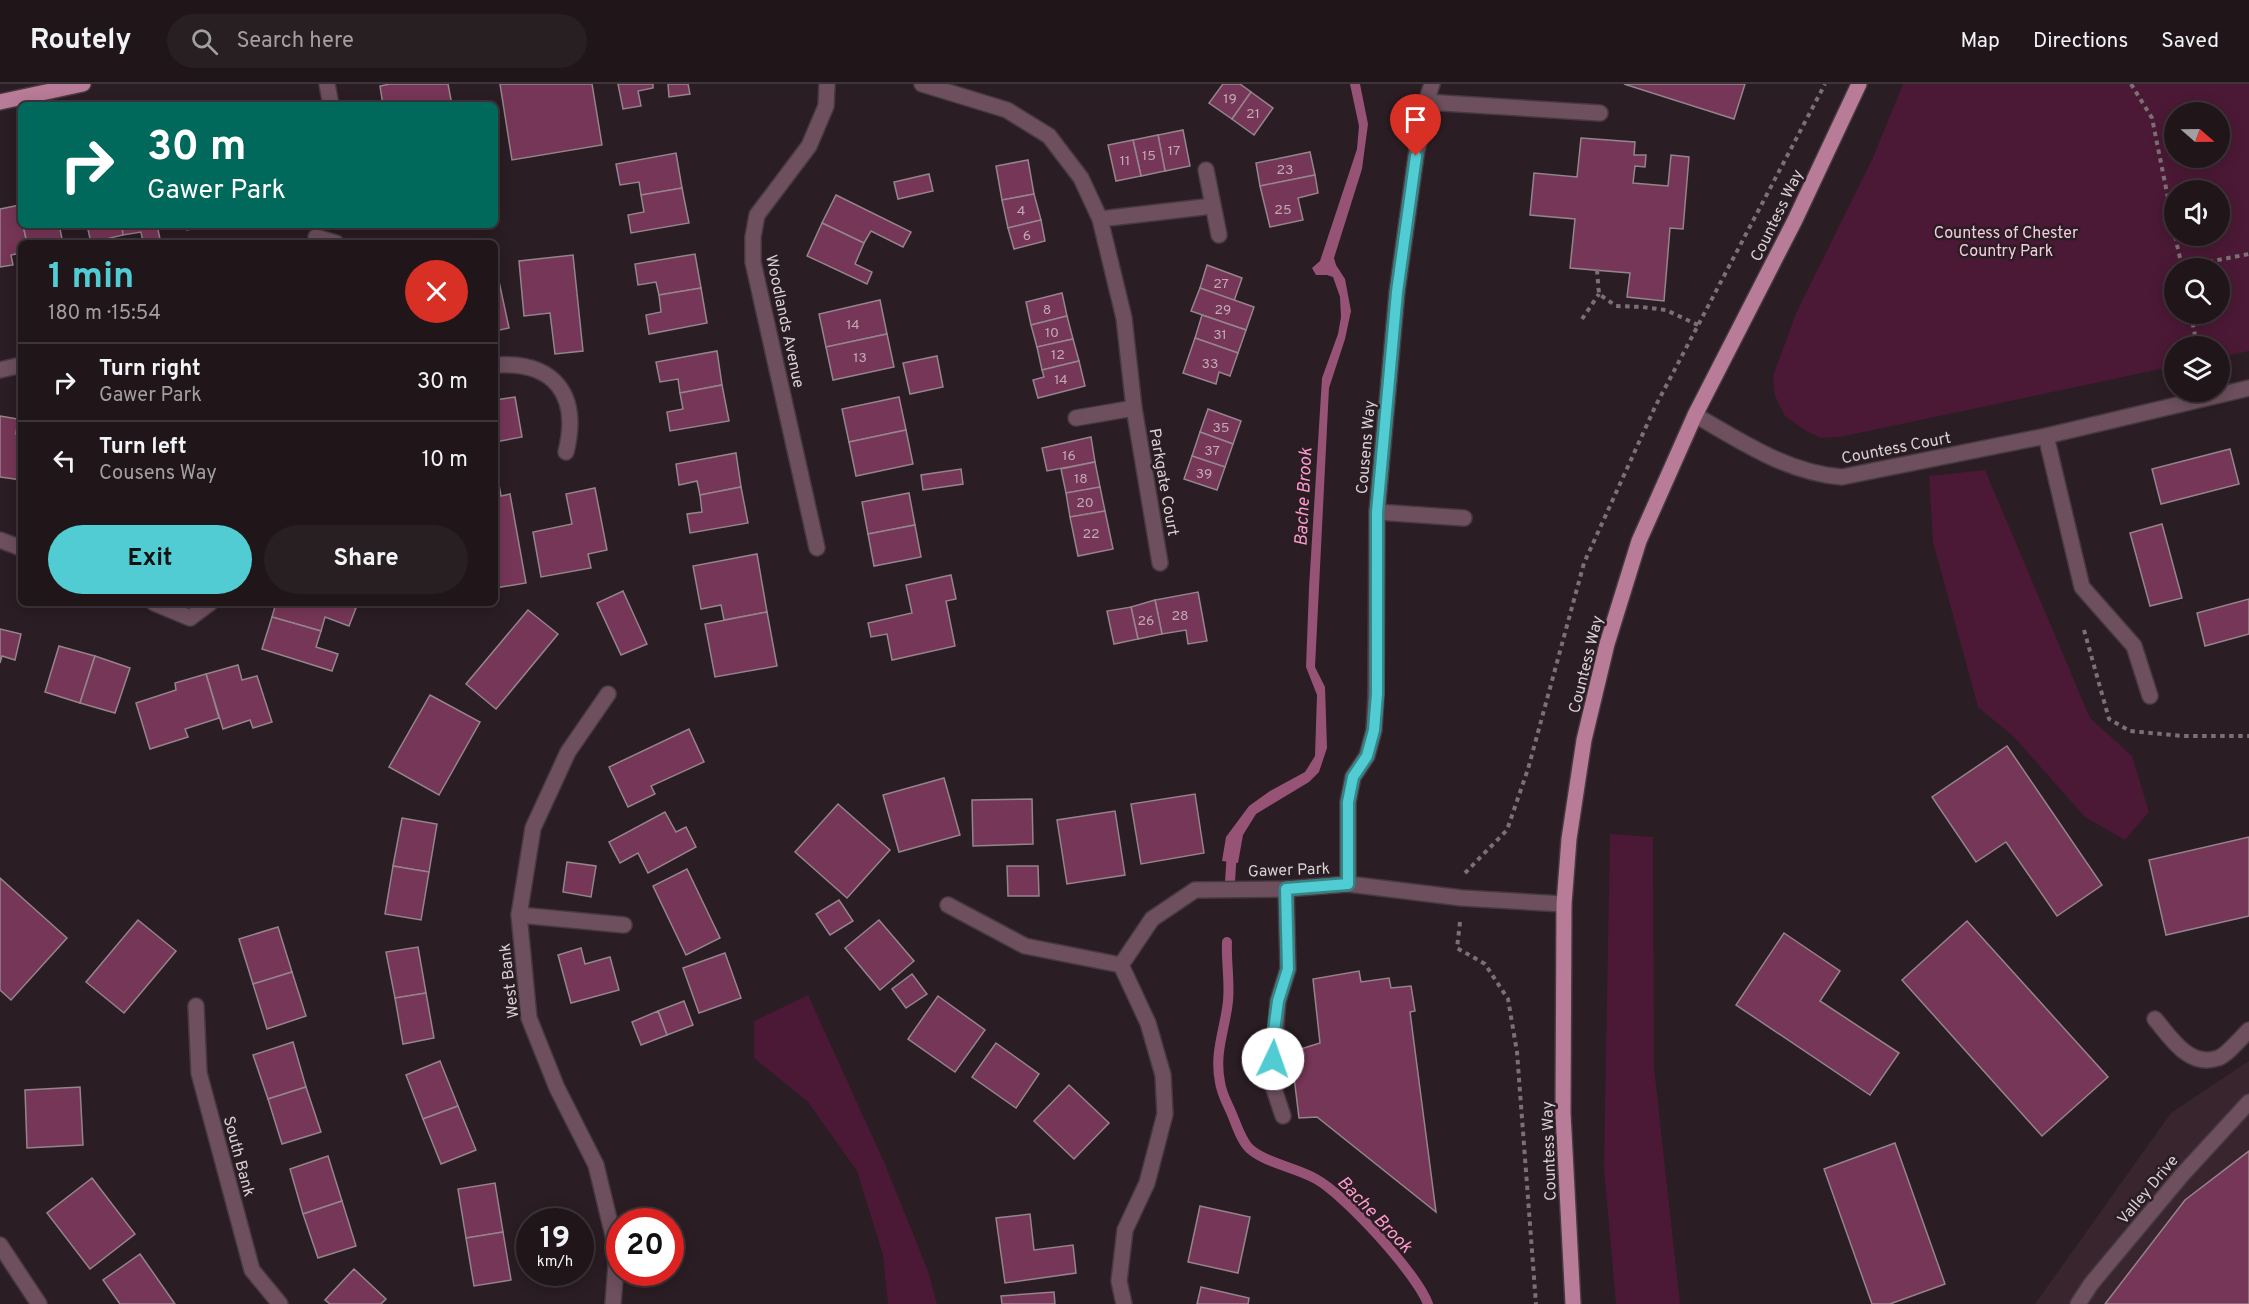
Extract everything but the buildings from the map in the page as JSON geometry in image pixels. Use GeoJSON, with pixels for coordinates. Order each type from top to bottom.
{"type":"FeatureCollection","features":[{"type":"Feature","properties":{"kind":"main road"},"geometry":{"type":"LineString","coordinates":[[0,102],[83,84]]}},
{"type":"Feature","properties":{"kind":"main road","name":"Countess Way"},"geometry":{"type":"LineString","coordinates":[[1573,1304],[1563,1113],[1564,904],[1569,840],[1584,740],[1607,644],[1639,541],[1695,415],[1796,220],[1859,84]]}},
{"type":"Feature","properties":{"kind":"street"},"geometry":{"type":"LineString","coordinates":[[327,84],[330,102]]}},
{"type":"Feature","properties":{"kind":"street","name":"Woodlands Avenue"},"geometry":{"type":"LineString","coordinates":[[817,548],[753,262],[753,237],[757,215],[809,146],[826,106],[827,84]]}},
{"type":"Feature","properties":{"kind":"street","name":"Parkgate Court"},"geometry":{"type":"LineString","coordinates":[[922,84],[1007,110],[1049,136],[1082,178],[1100,219],[1124,318],[1134,408],[1160,563]]}},
{"type":"Feature","properties":{"kind":"street","name":"Cousens Way"},"geometry":{"type":"LineString","coordinates":[[1348,884],[1348,802],[1353,777],[1367,756],[1374,730],[1377,694],[1377,512],[1397,292],[1416,156],[1426,102],[1432,84]]}},
{"type":"Feature","properties":{"kind":"street"},"geometry":{"type":"LineString","coordinates":[[1426,102],[1600,112]]}},
{"type":"Feature","properties":{"kind":"street"},"geometry":{"type":"LineString","coordinates":[[1206,170],[1219,235]]}},
{"type":"Feature","properties":{"kind":"street"},"geometry":{"type":"LineString","coordinates":[[1100,219],[1213,206]]}},
{"type":"Feature","properties":{"kind":"street"},"geometry":{"type":"LineString","coordinates":[[498,365],[524,365],[545,373],[558,385],[567,402],[570,418],[570,435],[566,452]]}},
{"type":"Feature","properties":{"kind":"street"},"geometry":{"type":"LineString","coordinates":[[0,370],[18,366]]}},
{"type":"Feature","properties":{"kind":"street","name":"Countess Court"},"geometry":{"type":"LineString","coordinates":[[1695,415],[1794,468],[1821,476],[1842,477],[2046,436],[2249,388]]}},
{"type":"Feature","properties":{"kind":"street"},"geometry":{"type":"LineString","coordinates":[[1076,417],[1134,408]]}},
{"type":"Feature","properties":{"kind":"street"},"geometry":{"type":"LineString","coordinates":[[2046,436],[2082,587],[2134,646],[2150,696]]}},
{"type":"Feature","properties":{"kind":"street"},"geometry":{"type":"LineString","coordinates":[[1377,512],[1464,518]]}},
{"type":"Feature","properties":{"kind":"street"},"geometry":{"type":"LineString","coordinates":[[0,540],[18,547]]}},
{"type":"Feature","properties":{"kind":"street"},"geometry":{"type":"LineString","coordinates":[[161,606],[190,618],[206,606]]}},
{"type":"Feature","properties":{"kind":"street","name":"West Bank"},"geometry":{"type":"LineString","coordinates":[[608,694],[567,752],[533,828],[519,915],[529,1018],[557,1089],[596,1165],[617,1252],[613,1304]]}},
{"type":"Feature","properties":{"kind":"street","name":"Gawer Park"},"geometry":{"type":"LineString","coordinates":[[1121,965],[1152,920],[1195,890],[1286,889],[1348,884],[1462,898],[1564,904]]}},
{"type":"Feature","properties":{"kind":"street"},"geometry":{"type":"LineString","coordinates":[[1283,1116],[1274,1089],[1273,1059],[1278,1001],[1288,969],[1286,889]]}},
{"type":"Feature","properties":{"kind":"street"},"geometry":{"type":"LineString","coordinates":[[948,905],[1025,946],[1121,965],[1148,1023],[1163,1075],[1165,1114],[1147,1183],[1125,1230],[1119,1281],[1124,1304]]}},
{"type":"Feature","properties":{"kind":"street"},"geometry":{"type":"LineString","coordinates":[[519,915],[624,925]]}},
{"type":"Feature","properties":{"kind":"street","name":"South Bank"},"geometry":{"type":"LineString","coordinates":[[196,1006],[199,1073],[252,1270],[280,1304]]}},
{"type":"Feature","properties":{"kind":"street"},"geometry":{"type":"LineString","coordinates":[[2155,1019],[2179,1049],[2198,1060],[2219,1058],[2249,1030]]}},
{"type":"Feature","properties":{"kind":"street","name":"Valley Drive"},"geometry":{"type":"LineString","coordinates":[[2078,1304],[2091,1284],[2182,1175],[2249,1102]]}},
{"type":"Feature","properties":{"kind":"street"},"geometry":{"type":"LineString","coordinates":[[0,1245],[39,1304]]}},
{"type":"Feature","properties":{"kind":"path"},"geometry":{"type":"LineString","coordinates":[[2131,84],[2152,118],[2164,180]]}},
{"type":"Feature","properties":{"kind":"path"},"geometry":{"type":"LineString","coordinates":[[2230,258],[2249,254]]}},
{"type":"Feature","properties":{"kind":"path"},"geometry":{"type":"LineString","coordinates":[[1582,319],[1599,294],[1597,270]]}},
{"type":"Feature","properties":{"kind":"path"},"geometry":{"type":"LineString","coordinates":[[1599,294],[1616,306],[1642,306],[1666,310],[1698,325]]}},
{"type":"Feature","properties":{"kind":"shaded area"},"geometry":{"type":"Polygon","coordinates":[[[1350,84],[1360,84],[1368,124],[1362,169],[1334,258],[1345,279],[1351,311],[1345,339],[1329,388],[1315,667],[1325,687],[1327,748],[1319,772],[1309,782],[1256,814],[1243,835],[1238,863],[1222,861],[1226,837],[1249,806],[1270,791],[1305,772],[1315,756],[1317,695],[1306,667],[1309,588],[1322,378],[1338,334],[1341,317],[1340,297],[1333,277],[1316,275],[1312,268],[1320,261],[1357,149],[1359,126],[1350,84]]]}},
{"type":"Feature","properties":{"kind":"shaded area"},"geometry":{"type":"Polygon","coordinates":[[[2249,1061],[2249,1304],[2035,1304],[2171,1113],[2249,1061]]]}},
{"type":"Feature","properties":{"kind":"green space","name":"Countess of Chester Country Park"},"geometry":{"type":"Polygon","coordinates":[[[1903,84],[2249,84],[2249,351],[2230,355],[2230,336],[2164,336],[2164,368],[1840,437],[1821,438],[1806,431],[1785,416],[1775,396],[1773,376],[1797,311],[1872,160],[1903,84]]]}},
{"type":"Feature","properties":{"kind":"green space"},"geometry":{"type":"Polygon","coordinates":[[[1985,470],[2090,718],[2132,756],[2149,812],[2125,840],[2085,817],[2014,737],[1978,707],[1933,542],[1929,476],[1985,470]]]}},
{"type":"Feature","properties":{"kind":"green space"},"geometry":{"type":"Polygon","coordinates":[[[1610,834],[1653,837],[1654,1067],[1680,1304],[1616,1304],[1604,1168],[1610,834]]]}},
{"type":"Feature","properties":{"kind":"green space"},"geometry":{"type":"Polygon","coordinates":[[[808,995],[884,1162],[928,1271],[937,1304],[888,1304],[883,1255],[857,1171],[808,1102],[754,1058],[754,1021],[808,995]]]}},
{"type":"Feature","properties":{"kind":"waterway","name":"Bache Brook"},"geometry":{"type":"LineString","coordinates":[[1230,882],[1232,850]]}},
{"type":"Feature","properties":{"kind":"waterway","name":"Bache Brook"},"geometry":{"type":"LineString","coordinates":[[1227,942],[1228,1001],[1219,1051],[1218,1071],[1223,1094],[1239,1132],[1250,1149],[1257,1154],[1316,1179],[1344,1201],[1395,1255],[1410,1274],[1428,1304]]}},
{"type":"Feature","properties":{"kind":"route"},"geometry":{"type":"LineString","coordinates":[[1273,1059],[1278,1001],[1288,969],[1286,889],[1348,884],[1348,802],[1353,777],[1367,756],[1374,730],[1377,694],[1377,512],[1397,292],[1416,156]]}}]}
